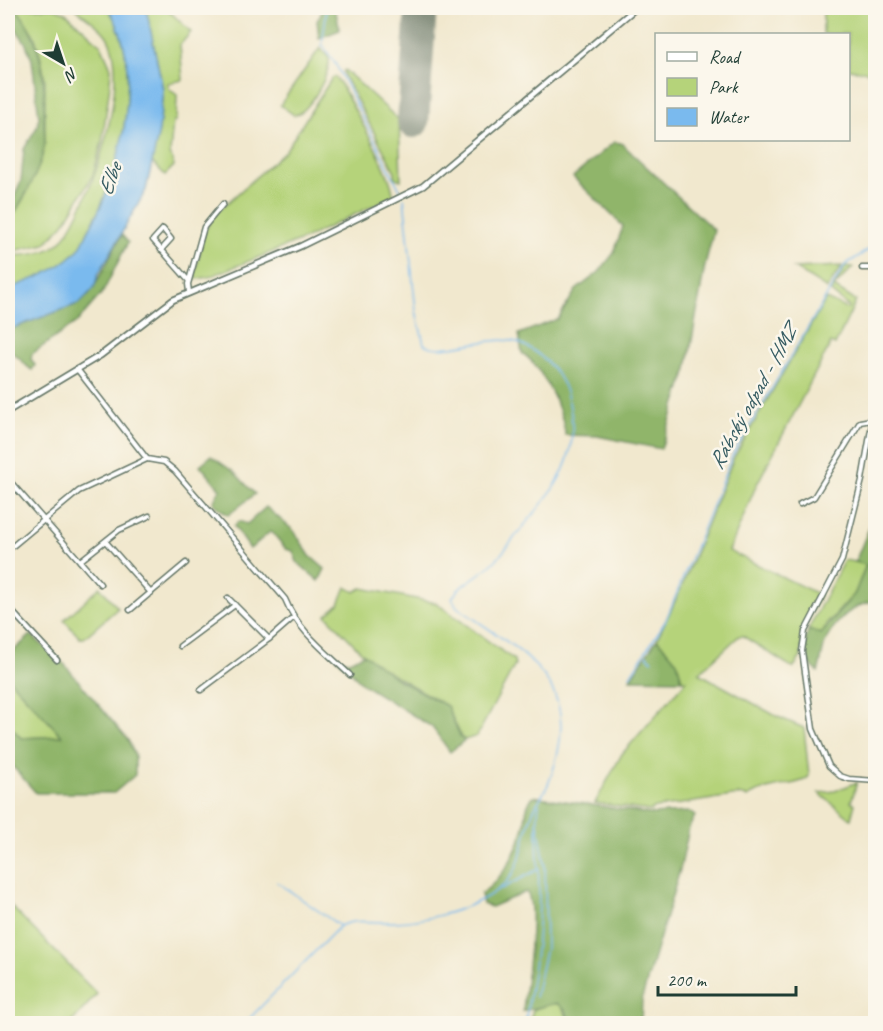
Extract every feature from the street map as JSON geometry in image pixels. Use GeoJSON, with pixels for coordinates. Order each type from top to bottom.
{"type":"FeatureCollection","features":[{"type":"Feature","properties":{"kind":"street"},"geometry":{"type":"LineString","coordinates":[[8,411],[101,354],[151,315],[189,292],[301,246],[403,198],[428,183],[636,8]]}},
{"type":"Feature","properties":{"kind":"street"},"geometry":{"type":"LineString","coordinates":[[189,292],[188,281],[204,226],[223,204]]}},
{"type":"Feature","properties":{"kind":"street"},"geometry":{"type":"LineString","coordinates":[[161,250],[171,239],[163,230],[153,240],[161,250],[188,281]]}},
{"type":"Feature","properties":{"kind":"street"},"geometry":{"type":"LineString","coordinates":[[862,268],[876,268]]}},
{"type":"Feature","properties":{"kind":"street"},"geometry":{"type":"LineString","coordinates":[[77,369],[147,459]]}},
{"type":"Feature","properties":{"kind":"street"},"geometry":{"type":"LineString","coordinates":[[876,401],[862,480],[842,560],[805,632],[802,651],[813,729],[829,766],[840,776],[849,779],[876,781]]}},
{"type":"Feature","properties":{"kind":"street"},"geometry":{"type":"LineString","coordinates":[[800,504],[814,497],[860,422],[871,420]]}},
{"type":"Feature","properties":{"kind":"street"},"geometry":{"type":"LineString","coordinates":[[8,550],[79,491],[147,459],[164,462],[187,484],[285,599],[293,618],[350,675]]}},
{"type":"Feature","properties":{"kind":"street"},"geometry":{"type":"LineString","coordinates":[[8,479],[99,584]]}},
{"type":"Feature","properties":{"kind":"street"},"geometry":{"type":"LineString","coordinates":[[80,561],[119,531],[149,516]]}},
{"type":"Feature","properties":{"kind":"street"},"geometry":{"type":"LineString","coordinates":[[106,542],[151,593]]}},
{"type":"Feature","properties":{"kind":"street"},"geometry":{"type":"LineString","coordinates":[[130,610],[186,563]]}},
{"type":"Feature","properties":{"kind":"street"},"geometry":{"type":"LineString","coordinates":[[228,598],[269,639]]}},
{"type":"Feature","properties":{"kind":"street"},"geometry":{"type":"LineString","coordinates":[[180,646],[235,605]]}},
{"type":"Feature","properties":{"kind":"street"},"geometry":{"type":"LineString","coordinates":[[8,607],[57,660]]}},
{"type":"Feature","properties":{"kind":"street"},"geometry":{"type":"LineString","coordinates":[[201,690],[293,618]]}},
{"type":"Feature","properties":{"kind":"green space"},"geometry":{"type":"Polygon","coordinates":[[[8,8],[16,8],[25,21],[41,62],[45,139],[34,179],[8,224],[8,210],[21,181],[24,149],[37,127],[39,117],[32,60],[25,42],[8,17],[8,8]]]}},
{"type":"Feature","properties":{"kind":"green space"},"geometry":{"type":"Polygon","coordinates":[[[16,8],[54,8],[65,12],[101,45],[111,68],[102,142],[93,175],[64,224],[45,244],[8,252],[8,224],[27,193],[45,143],[45,79],[40,54],[34,35],[16,8]]]}},
{"type":"Feature","properties":{"kind":"green space"},"geometry":{"type":"Polygon","coordinates":[[[75,8],[108,8],[119,31],[126,58],[127,87],[120,147],[102,203],[78,250],[51,270],[8,289],[8,256],[45,251],[63,239],[85,198],[106,138],[115,79],[113,54],[103,31],[75,8]]]}},
{"type":"Feature","properties":{"kind":"green space"},"geometry":{"type":"Polygon","coordinates":[[[143,8],[166,8],[191,32],[180,45],[183,80],[168,83],[169,89],[177,95],[176,121],[173,121],[170,153],[174,166],[165,175],[152,162],[159,131],[163,89],[147,13],[143,8]]]}},
{"type":"Feature","properties":{"kind":"green space"},"geometry":{"type":"Polygon","coordinates":[[[324,8],[335,8],[340,30],[319,38],[317,21],[324,8]]]}},
{"type":"Feature","properties":{"kind":"green space"},"geometry":{"type":"Polygon","coordinates":[[[823,8],[875,8],[875,73],[850,69],[850,33],[823,33],[823,8]]]}},
{"type":"Feature","properties":{"kind":"green space"},"geometry":{"type":"Polygon","coordinates":[[[320,48],[329,58],[323,82],[306,107],[294,115],[280,105],[320,48]]]}},
{"type":"Feature","properties":{"kind":"green space"},"geometry":{"type":"Polygon","coordinates":[[[345,70],[399,120],[401,180],[395,178],[395,172],[345,78],[343,72],[345,70]]]}},
{"type":"Feature","properties":{"kind":"green space"},"geometry":{"type":"Polygon","coordinates":[[[335,77],[340,83],[371,140],[387,173],[393,196],[302,240],[209,277],[197,279],[195,275],[204,233],[214,215],[286,150],[332,78],[335,77]]]}},
{"type":"Feature","properties":{"kind":"green space"},"geometry":{"type":"Polygon","coordinates":[[[614,142],[621,143],[714,230],[705,265],[687,369],[661,449],[597,436],[565,435],[556,402],[544,378],[522,353],[519,334],[558,319],[576,290],[599,272],[614,253],[623,226],[573,177],[614,142]]]}},
{"type":"Feature","properties":{"kind":"green space"},"geometry":{"type":"Polygon","coordinates":[[[122,235],[128,242],[103,292],[78,321],[32,354],[31,359],[35,365],[32,370],[15,354],[8,351],[8,330],[80,303],[86,298],[122,235]]]}},
{"type":"Feature","properties":{"kind":"green space"},"geometry":{"type":"Polygon","coordinates":[[[842,266],[827,289],[794,268],[842,266]]]}},
{"type":"Feature","properties":{"kind":"green space"},"geometry":{"type":"Polygon","coordinates":[[[846,266],[853,267],[834,287],[856,301],[835,345],[831,343],[756,486],[729,551],[820,595],[802,631],[801,657],[793,668],[743,636],[739,636],[699,673],[776,716],[804,728],[809,776],[805,780],[763,790],[748,797],[738,795],[656,808],[650,811],[595,803],[622,754],[686,681],[682,680],[677,662],[657,639],[680,591],[734,457],[826,299],[848,309],[849,307],[831,292],[846,266]]]}},
{"type":"Feature","properties":{"kind":"green space"},"geometry":{"type":"Polygon","coordinates":[[[211,456],[234,472],[255,494],[228,515],[213,503],[220,489],[200,465],[211,456]]]}},
{"type":"Feature","properties":{"kind":"green space"},"geometry":{"type":"Polygon","coordinates":[[[266,507],[294,531],[310,556],[325,569],[319,581],[297,562],[293,551],[286,549],[271,531],[250,549],[234,526],[239,521],[247,524],[266,507]]]}},
{"type":"Feature","properties":{"kind":"green space"},"geometry":{"type":"Polygon","coordinates":[[[872,521],[875,522],[875,602],[859,606],[839,621],[825,643],[818,672],[807,658],[805,642],[808,630],[821,634],[855,593],[866,565],[855,562],[872,521]]]}},
{"type":"Feature","properties":{"kind":"green space"},"geometry":{"type":"Polygon","coordinates":[[[844,560],[866,564],[855,593],[826,625],[821,634],[808,630],[844,560]]]}},
{"type":"Feature","properties":{"kind":"green space"},"geometry":{"type":"Polygon","coordinates":[[[100,587],[118,608],[84,638],[80,638],[64,620],[100,587]]]}},
{"type":"Feature","properties":{"kind":"green space"},"geometry":{"type":"Polygon","coordinates":[[[346,587],[355,592],[362,588],[436,603],[514,660],[515,665],[477,736],[465,740],[462,738],[447,706],[370,661],[326,615],[339,604],[346,587]]]}},
{"type":"Feature","properties":{"kind":"green space"},"geometry":{"type":"Polygon","coordinates":[[[31,635],[65,665],[128,740],[135,756],[135,775],[114,793],[36,793],[8,761],[8,723],[21,738],[62,736],[8,678],[8,649],[12,652],[31,635]]]}},
{"type":"Feature","properties":{"kind":"green space"},"geometry":{"type":"Polygon","coordinates":[[[657,639],[677,662],[682,680],[630,679],[657,639]]]}},
{"type":"Feature","properties":{"kind":"green space"},"geometry":{"type":"Polygon","coordinates":[[[364,654],[399,680],[447,706],[461,738],[465,740],[450,752],[432,727],[364,685],[338,659],[349,661],[364,654]]]}},
{"type":"Feature","properties":{"kind":"green space"},"geometry":{"type":"Polygon","coordinates":[[[8,678],[62,736],[21,738],[8,723],[8,678]]]}},
{"type":"Feature","properties":{"kind":"green space"},"geometry":{"type":"Polygon","coordinates":[[[857,782],[851,802],[855,804],[851,819],[819,793],[835,791],[857,782]]]}},
{"type":"Feature","properties":{"kind":"green space"},"geometry":{"type":"Polygon","coordinates":[[[533,796],[650,814],[690,812],[695,816],[689,828],[681,866],[642,998],[641,1023],[570,1023],[566,1011],[557,1003],[523,1011],[530,948],[530,900],[526,892],[491,907],[483,904],[481,894],[503,873],[513,856],[524,827],[527,808],[533,796]]]}},
{"type":"Feature","properties":{"kind":"green space"},"geometry":{"type":"Polygon","coordinates":[[[8,903],[97,994],[71,1023],[8,1023],[8,903]]]}},
{"type":"Feature","properties":{"kind":"green space"},"geometry":{"type":"Polygon","coordinates":[[[551,1003],[561,1005],[570,1023],[529,1024],[533,1010],[551,1003]]]}},
{"type":"Feature","properties":{"kind":"water"},"geometry":{"type":"Polygon","coordinates":[[[108,8],[143,8],[147,13],[163,89],[159,131],[146,190],[98,275],[94,288],[80,303],[8,330],[8,289],[51,270],[78,250],[102,203],[112,176],[120,147],[127,87],[126,58],[119,31],[108,8]]]}},
{"type":"Feature","properties":{"kind":"waterway"},"geometry":{"type":"LineString","coordinates":[[327,8],[322,44],[336,65],[402,194]]}},
{"type":"Feature","properties":{"kind":"waterway"},"geometry":{"type":"LineString","coordinates":[[244,1024],[340,926],[352,922],[404,921],[436,916],[477,902],[504,884],[517,865],[532,814],[549,782],[559,748],[561,720],[555,696],[544,676],[507,641],[457,607],[452,598],[460,588],[499,557],[555,485],[569,455],[572,439],[569,402],[563,384],[552,368],[538,354],[522,344],[497,340],[443,348],[424,344],[416,311],[404,198]]}},
{"type":"Feature","properties":{"kind":"waterway","name":"Rábský odpad - HMZ"},"geometry":{"type":"LineString","coordinates":[[630,676],[666,620],[733,454],[845,265],[876,245]]}},
{"type":"Feature","properties":{"kind":"waterway"},"geometry":{"type":"LineString","coordinates":[[647,655],[652,661]]}},
{"type":"Feature","properties":{"kind":"waterway"},"geometry":{"type":"LineString","coordinates":[[525,1024],[538,932],[537,828],[539,804]]}},
{"type":"Feature","properties":{"kind":"waterway"},"geometry":{"type":"LineString","coordinates":[[535,997],[546,948],[545,865],[537,820]]}},
{"type":"Feature","properties":{"kind":"waterway"},"geometry":{"type":"LineString","coordinates":[[501,889],[539,869]]}},
{"type":"Feature","properties":{"kind":"waterway"},"geometry":{"type":"LineString","coordinates":[[277,882],[340,926]]}},
{"type":"Feature","properties":{"kind":"runway"},"geometry":{"type":"LineString","coordinates":[[413,122],[421,8]]}},
{"type":"Feature","properties":{"kind":"water label","name":"Elbe"},"geometry":{"type":"Point","coordinates":[109,179]}}]}
